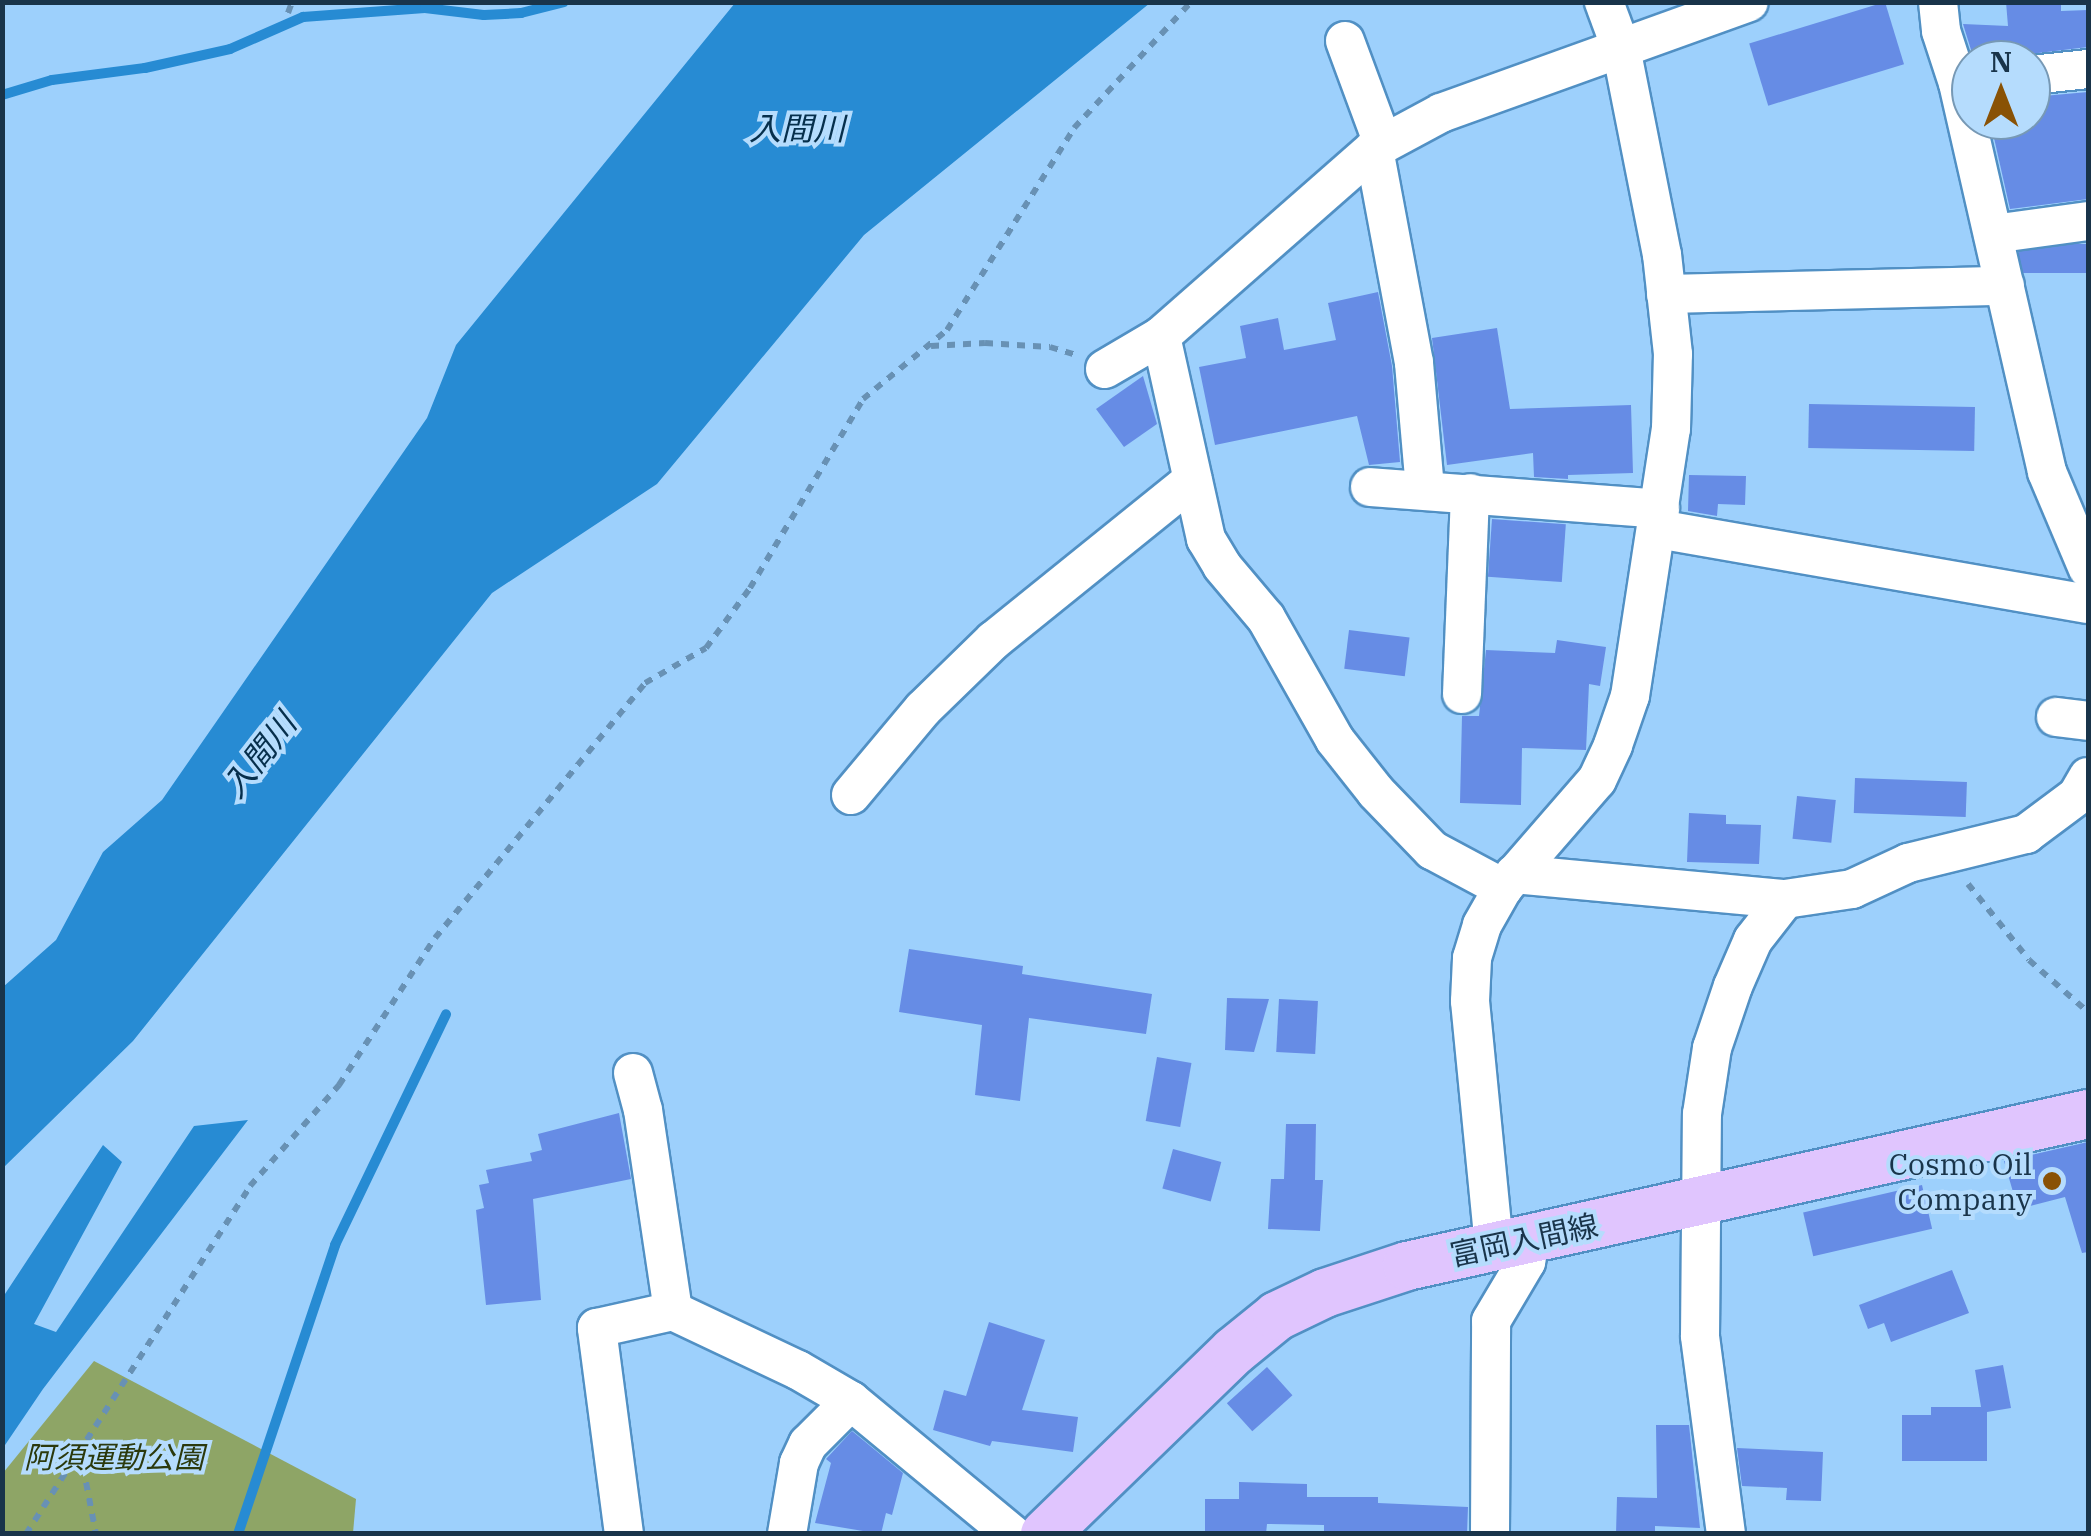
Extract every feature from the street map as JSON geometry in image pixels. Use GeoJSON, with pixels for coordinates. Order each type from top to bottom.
{"type":"FeatureCollection","features":[{"type":"Feature","properties":{"kind":"main road","name":"富岡入間線"},"geometry":{"type":"LineString","coordinates":[[1045,1534],[1234,1351],[1278,1316],[1325,1294],[1407,1266],[2088,1114]]}},
{"type":"Feature","properties":{"kind":"street"},"geometry":{"type":"LineString","coordinates":[[1490,1534],[1491,1321],[1526,1262],[1512,1243],[1470,1001],[1472,958],[1482,926],[1508,881],[1596,780],[1613,745],[1630,696],[1671,428],[1672,354],[1666,294],[1620,48],[1604,2]]}},
{"type":"Feature","properties":{"kind":"street"},"geometry":{"type":"LineString","coordinates":[[1105,369],[1161,336],[1379,147],[1440,113],[1749,2]]}},
{"type":"Feature","properties":{"kind":"street"},"geometry":{"type":"LineString","coordinates":[[1938,2],[1940,31],[1951,53]]}},
{"type":"Feature","properties":{"kind":"street"},"geometry":{"type":"LineString","coordinates":[[1345,41],[1379,147],[1414,363],[1425,490]]}},
{"type":"Feature","properties":{"kind":"street"},"geometry":{"type":"LineString","coordinates":[[2051,73],[2088,69]]}},
{"type":"Feature","properties":{"kind":"street"},"geometry":{"type":"LineString","coordinates":[[1976,140],[2047,472],[2088,568]]}},
{"type":"Feature","properties":{"kind":"street"},"geometry":{"type":"LineString","coordinates":[[1993,234],[2088,221]]}},
{"type":"Feature","properties":{"kind":"street"},"geometry":{"type":"LineString","coordinates":[[1666,294],[2005,286]]}},
{"type":"Feature","properties":{"kind":"street"},"geometry":{"type":"LineString","coordinates":[[1161,336],[1206,539],[1222,566],[1266,618],[1335,740],[1376,792],[1432,850],[1508,881],[1784,899],[1852,889],[1908,863],[1957,855],[2026,834],[2077,796],[2088,776]]}},
{"type":"Feature","properties":{"kind":"street"},"geometry":{"type":"LineString","coordinates":[[851,795],[924,709],[994,640],[1192,480]]}},
{"type":"Feature","properties":{"kind":"street"},"geometry":{"type":"LineString","coordinates":[[1370,487],[1470,494],[1659,519],[2088,604]]}},
{"type":"Feature","properties":{"kind":"street"},"geometry":{"type":"LineString","coordinates":[[1462,694],[1470,494]]}},
{"type":"Feature","properties":{"kind":"street"},"geometry":{"type":"LineString","coordinates":[[1726,1534],[1700,1336],[1702,1114],[1712,1048],[1753,940],[1784,899]]}},
{"type":"Feature","properties":{"kind":"street"},"geometry":{"type":"LineString","coordinates":[[633,1072],[643,1110],[674,1311]]}},
{"type":"Feature","properties":{"kind":"street"},"geometry":{"type":"LineString","coordinates":[[624,1534],[597,1328],[674,1311],[851,1400],[1012,1534]]}},
{"type":"Feature","properties":{"kind":"street"},"geometry":{"type":"LineString","coordinates":[[788,1534],[799,1463],[808,1444],[851,1400]]}},
{"type":"Feature","properties":{"kind":"path"},"geometry":{"type":"LineString","coordinates":[[288,13],[292,2]]}},
{"type":"Feature","properties":{"kind":"path"},"geometry":{"type":"LineString","coordinates":[[26,1534],[250,1186],[339,1085],[435,938],[644,683],[706,648],[750,588],[863,399],[947,330],[1074,128],[1191,2]]}},
{"type":"Feature","properties":{"kind":"path"},"geometry":{"type":"LineString","coordinates":[[929,346],[986,343],[1050,348],[1105,369]]}},
{"type":"Feature","properties":{"kind":"path"},"geometry":{"type":"LineString","coordinates":[[1957,855],[1966,882],[2029,960],[2088,1012]]}},
{"type":"Feature","properties":{"kind":"path"},"geometry":{"type":"LineString","coordinates":[[80,1450],[96,1534]]}},
{"type":"Feature","properties":{"kind":"green space","name":"阿須運動公園"},"geometry":{"type":"Polygon","coordinates":[[[94,1361],[356,1499],[353,1533],[3,1533],[3,1473],[94,1361]]]}},
{"type":"Feature","properties":{"kind":"water","name":"入間川"},"geometry":{"type":"Polygon","coordinates":[[[735,3],[1150,3],[864,235],[657,484],[492,593],[133,1041],[3,1168],[3,987],[56,940],[103,852],[162,800],[427,418],[456,345],[735,3]]]}},
{"type":"Feature","properties":{"kind":"water"},"geometry":{"type":"Polygon","coordinates":[[[248,1120],[43,1389],[3,1448],[3,1297],[103,1145],[122,1162],[34,1324],[56,1332],[194,1126],[248,1120]]]}},
{"type":"Feature","properties":{"kind":"building"},"geometry":{"type":"Polygon","coordinates":[[[1885,2],[1904,64],[1768,106],[1749,44],[1885,2]]]}},
{"type":"Feature","properties":{"kind":"building"},"geometry":{"type":"Polygon","coordinates":[[[2006,2],[2061,2],[2061,11],[2088,10],[2088,47],[2051,51],[2051,40],[1968,40],[1963,24],[2008,26],[2006,2]]]}},
{"type":"Feature","properties":{"kind":"building"},"geometry":{"type":"Polygon","coordinates":[[[2088,92],[2088,199],[2010,209],[1994,140],[2051,140],[2051,95],[2088,92]]]}},
{"type":"Feature","properties":{"kind":"building"},"geometry":{"type":"Polygon","coordinates":[[[2019,244],[2088,244],[2088,273],[2019,273],[2019,244]]]}},
{"type":"Feature","properties":{"kind":"building"},"geometry":{"type":"Polygon","coordinates":[[[1378,292],[1392,366],[1400,462],[1369,465],[1357,416],[1215,445],[1199,367],[1246,358],[1240,326],[1278,318],[1284,350],[1336,340],[1328,303],[1378,292]]]}},
{"type":"Feature","properties":{"kind":"building"},"geometry":{"type":"Polygon","coordinates":[[[1497,328],[1510,409],[1631,405],[1633,473],[1568,475],[1568,479],[1534,477],[1533,453],[1447,465],[1432,338],[1497,328]]]}},
{"type":"Feature","properties":{"kind":"building"},"geometry":{"type":"Polygon","coordinates":[[[1143,376],[1157,424],[1124,447],[1096,409],[1143,376]]]}},
{"type":"Feature","properties":{"kind":"building"},"geometry":{"type":"Polygon","coordinates":[[[1809,404],[1975,407],[1974,451],[1808,448],[1809,404]]]}},
{"type":"Feature","properties":{"kind":"building"},"geometry":{"type":"Polygon","coordinates":[[[1689,475],[1746,476],[1745,505],[1718,504],[1717,516],[1688,511],[1689,475]]]}},
{"type":"Feature","properties":{"kind":"building"},"geometry":{"type":"Polygon","coordinates":[[[1492,519],[1566,524],[1562,582],[1488,577],[1492,519]]]}},
{"type":"Feature","properties":{"kind":"building"},"geometry":{"type":"Polygon","coordinates":[[[1349,630],[1410,637],[1405,676],[1344,669],[1349,630]]]}},
{"type":"Feature","properties":{"kind":"building"},"geometry":{"type":"Polygon","coordinates":[[[1557,640],[1606,647],[1600,686],[1589,684],[1586,750],[1522,748],[1521,805],[1460,803],[1462,716],[1479,716],[1486,650],[1555,653],[1557,640]]]}},
{"type":"Feature","properties":{"kind":"building"},"geometry":{"type":"Polygon","coordinates":[[[1855,778],[1967,782],[1966,817],[1854,813],[1855,778]]]}},
{"type":"Feature","properties":{"kind":"building"},"geometry":{"type":"Polygon","coordinates":[[[1797,796],[1836,800],[1831,843],[1793,839],[1797,796]]]}},
{"type":"Feature","properties":{"kind":"building"},"geometry":{"type":"Polygon","coordinates":[[[1689,813],[1726,815],[1726,824],[1761,825],[1759,864],[1687,862],[1689,813]]]}},
{"type":"Feature","properties":{"kind":"building"},"geometry":{"type":"Polygon","coordinates":[[[909,949],[1023,966],[1022,974],[1152,994],[1146,1034],[1029,1018],[1020,1101],[975,1095],[982,1025],[899,1012],[909,949]]]}},
{"type":"Feature","properties":{"kind":"building"},"geometry":{"type":"Polygon","coordinates":[[[1227,998],[1269,999],[1254,1052],[1225,1050],[1227,998]]]}},
{"type":"Feature","properties":{"kind":"building"},"geometry":{"type":"Polygon","coordinates":[[[1279,999],[1318,1001],[1315,1054],[1276,1052],[1279,999]]]}},
{"type":"Feature","properties":{"kind":"building"},"geometry":{"type":"Polygon","coordinates":[[[1157,1057],[1191,1063],[1180,1127],[1146,1121],[1157,1057]]]}},
{"type":"Feature","properties":{"kind":"building"},"geometry":{"type":"Polygon","coordinates":[[[619,1113],[631,1179],[533,1199],[541,1300],[486,1305],[476,1210],[484,1208],[479,1185],[489,1183],[486,1170],[532,1161],[530,1153],[542,1150],[538,1134],[619,1113]]]}},
{"type":"Feature","properties":{"kind":"building"},"geometry":{"type":"Polygon","coordinates":[[[1286,1124],[1316,1124],[1315,1180],[1323,1180],[1320,1231],[1268,1229],[1271,1179],[1284,1179],[1286,1124]]]}},
{"type":"Feature","properties":{"kind":"building"},"geometry":{"type":"Polygon","coordinates":[[[2088,1142],[2088,1252],[2082,1253],[2065,1197],[2018,1209],[2004,1161],[2088,1142]]]}},
{"type":"Feature","properties":{"kind":"building"},"geometry":{"type":"Polygon","coordinates":[[[1173,1149],[1221,1162],[1211,1202],[1162,1189],[1173,1149]]]}},
{"type":"Feature","properties":{"kind":"building"},"geometry":{"type":"Polygon","coordinates":[[[1922,1185],[1932,1229],[1813,1256],[1803,1212],[1922,1185]]]}},
{"type":"Feature","properties":{"kind":"building"},"geometry":{"type":"Polygon","coordinates":[[[1952,1270],[1969,1313],[1891,1342],[1884,1323],[1868,1329],[1859,1305],[1952,1270]]]}},
{"type":"Feature","properties":{"kind":"building"},"geometry":{"type":"Polygon","coordinates":[[[989,1322],[1045,1340],[1022,1410],[1078,1417],[1073,1452],[992,1441],[990,1446],[933,1430],[944,1390],[966,1396],[989,1322]]]}},
{"type":"Feature","properties":{"kind":"building"},"geometry":{"type":"Polygon","coordinates":[[[2003,1365],[2011,1408],[1987,1412],[1987,1461],[1902,1461],[1902,1415],[1931,1415],[1931,1407],[1981,1407],[1975,1370],[2003,1365]]]}},
{"type":"Feature","properties":{"kind":"building"},"geometry":{"type":"Polygon","coordinates":[[[1267,1367],[1292,1395],[1252,1431],[1227,1403],[1267,1367]]]}},
{"type":"Feature","properties":{"kind":"building"},"geometry":{"type":"Polygon","coordinates":[[[1656,1425],[1689,1425],[1700,1528],[1655,1526],[1655,1534],[1616,1534],[1617,1497],[1657,1498],[1656,1425]]]}},
{"type":"Feature","properties":{"kind":"building"},"geometry":{"type":"Polygon","coordinates":[[[852,1431],[903,1473],[892,1515],[886,1513],[881,1534],[815,1523],[831,1463],[826,1459],[852,1431]]]}},
{"type":"Feature","properties":{"kind":"building"},"geometry":{"type":"Polygon","coordinates":[[[1737,1448],[1823,1452],[1821,1501],[1786,1500],[1787,1488],[1742,1486],[1737,1448]]]}},
{"type":"Feature","properties":{"kind":"building"},"geometry":{"type":"Polygon","coordinates":[[[1239,1482],[1307,1484],[1307,1497],[1378,1497],[1378,1503],[1468,1507],[1467,1534],[1324,1534],[1324,1525],[1267,1524],[1266,1534],[1205,1534],[1205,1499],[1239,1499],[1239,1482]]]}},
{"type":"Feature","properties":{"kind":"waterway"},"geometry":{"type":"LineString","coordinates":[[2,95],[52,80],[145,68],[230,49],[303,17],[425,8],[484,15],[521,13],[564,2]]}},
{"type":"Feature","properties":{"kind":"waterway"},"geometry":{"type":"LineString","coordinates":[[238,1534],[335,1245],[446,1014]]}},
{"type":"Feature","properties":{"kind":"place","name":"Cosmo Oil Company"},"geometry":{"type":"Point","coordinates":[2052,1181]}}]}
